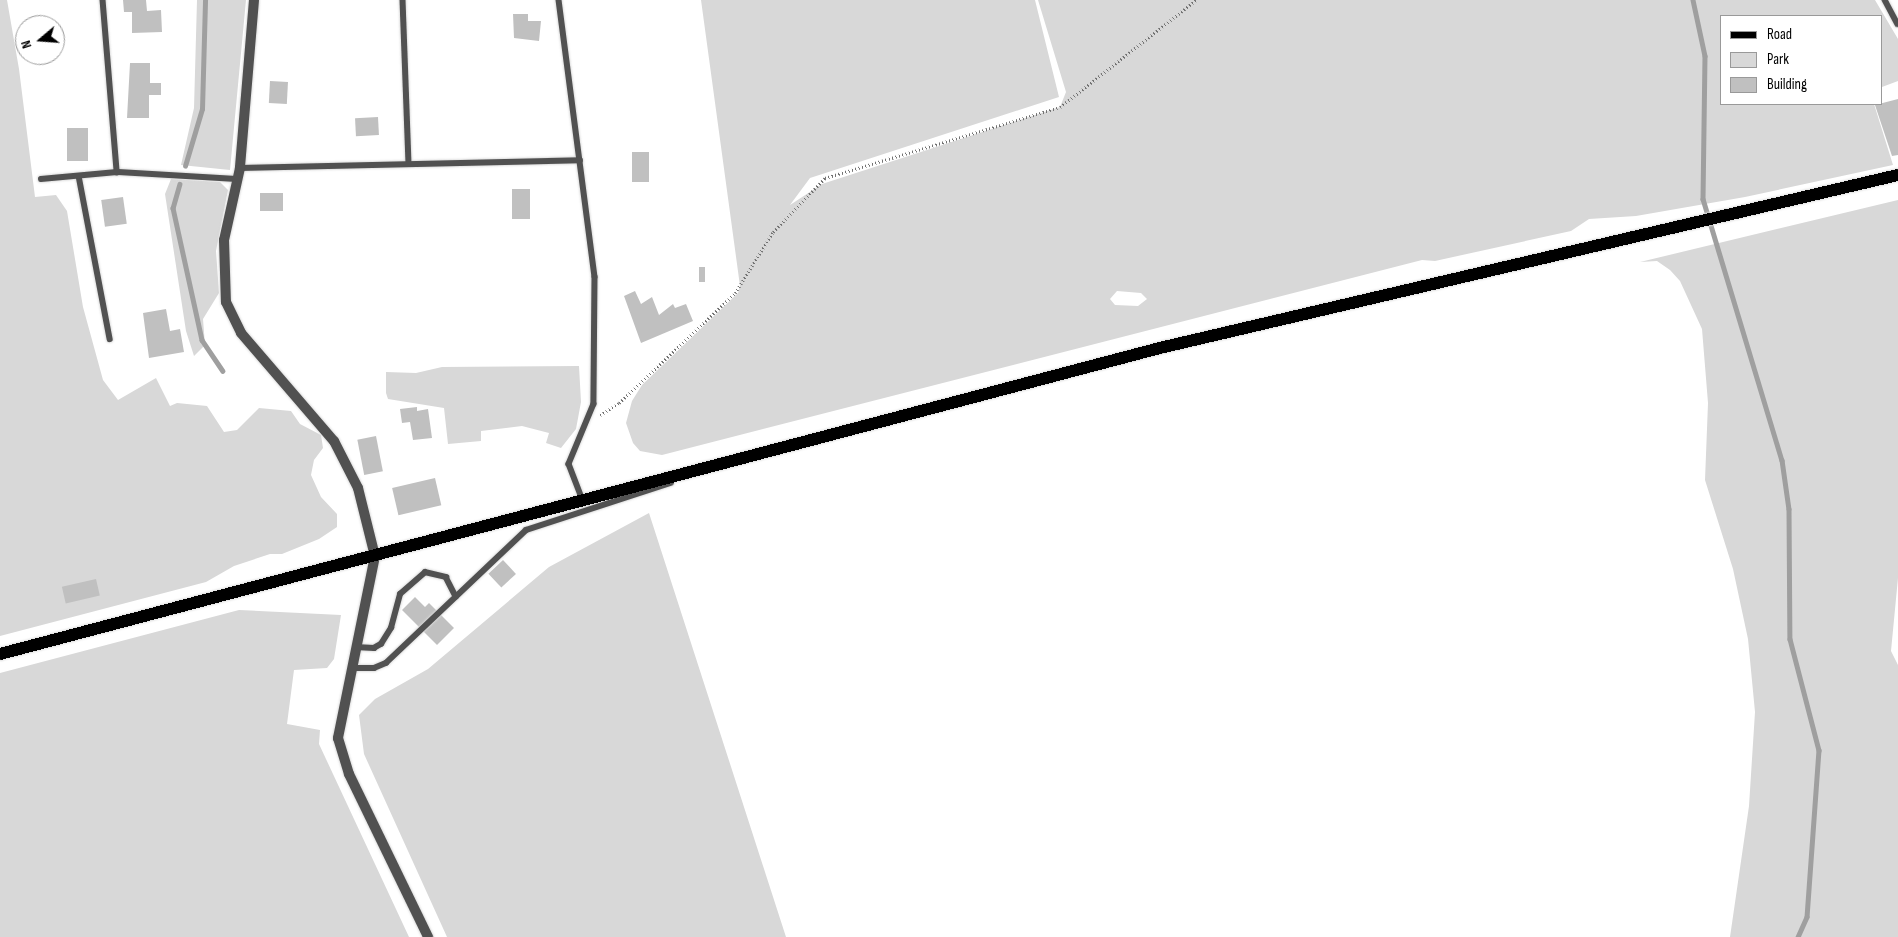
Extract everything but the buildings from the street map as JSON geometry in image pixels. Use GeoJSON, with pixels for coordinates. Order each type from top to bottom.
{"type":"FeatureCollection","features":[{"type":"Feature","properties":{"kind":"main road"},"geometry":{"type":"LineString","coordinates":[[0,654],[584,502],[1164,347],[1894,176]]}},
{"type":"Feature","properties":{"kind":"street"},"geometry":{"type":"LineString","coordinates":[[254,0],[240,168],[224,240],[226,302],[241,333],[334,441],[358,488],[375,556],[338,727],[341,752],[428,937]]}},
{"type":"Feature","properties":{"kind":"lane"},"geometry":{"type":"LineString","coordinates":[[103,0],[117,172]]}},
{"type":"Feature","properties":{"kind":"lane"},"geometry":{"type":"LineString","coordinates":[[403,0],[409,164]]}},
{"type":"Feature","properties":{"kind":"lane"},"geometry":{"type":"LineString","coordinates":[[559,0],[595,277],[596,371],[590,420],[569,464],[584,502]]}},
{"type":"Feature","properties":{"kind":"lane"},"geometry":{"type":"LineString","coordinates":[[1885,0],[1898,24]]}},
{"type":"Feature","properties":{"kind":"lane"},"geometry":{"type":"LineString","coordinates":[[240,168],[580,160]]}},
{"type":"Feature","properties":{"kind":"lane"},"geometry":{"type":"LineString","coordinates":[[41,179],[117,172],[238,179]]}},
{"type":"Feature","properties":{"kind":"lane"},"geometry":{"type":"LineString","coordinates":[[79,176],[110,339]]}},
{"type":"Feature","properties":{"kind":"lane"},"geometry":{"type":"LineString","coordinates":[[351,668],[374,668],[386,663],[526,530],[759,454]]}},
{"type":"Feature","properties":{"kind":"lane"},"geometry":{"type":"LineString","coordinates":[[355,646],[374,648],[381,644],[391,628],[400,594],[425,572],[446,577],[456,597]]}},
{"type":"Feature","properties":{"kind":"path"},"geometry":{"type":"LineString","coordinates":[[590,420],[620,402],[734,293],[773,232],[825,178],[1060,107],[1196,0]]}},
{"type":"Feature","properties":{"kind":"green space"},"geometry":{"type":"Polygon","coordinates":[[[0,0],[7,0],[15,46],[15,65],[18,65],[19,69],[35,197],[56,195],[67,211],[83,307],[103,380],[118,400],[156,378],[170,406],[177,403],[207,406],[224,432],[237,430],[259,408],[291,411],[300,424],[321,435],[323,448],[314,460],[311,475],[321,497],[337,514],[337,527],[319,539],[282,554],[270,554],[234,566],[206,582],[0,636],[0,0]]]}},
{"type":"Feature","properties":{"kind":"green space"},"geometry":{"type":"Polygon","coordinates":[[[197,0],[246,0],[230,170],[181,165],[194,108],[197,0]]]}},
{"type":"Feature","properties":{"kind":"green space"},"geometry":{"type":"Polygon","coordinates":[[[701,0],[1035,0],[1059,97],[810,178],[790,205],[822,184],[1060,107],[1066,92],[1038,0],[1875,0],[1898,39],[1898,81],[1883,87],[1883,15],[1720,15],[1720,105],[1874,105],[1893,165],[1745,197],[1636,216],[1589,219],[1571,231],[1435,261],[1422,260],[662,455],[640,451],[633,443],[626,423],[632,401],[642,385],[738,293],[740,286],[701,0]],[[1117,291],[1110,299],[1115,305],[1138,306],[1147,299],[1141,293],[1117,291]]]}},
{"type":"Feature","properties":{"kind":"green space"},"geometry":{"type":"Polygon","coordinates":[[[171,179],[220,182],[228,190],[216,251],[219,293],[203,319],[205,345],[194,356],[186,331],[165,194],[171,179]]]}},
{"type":"Feature","properties":{"kind":"green space"},"geometry":{"type":"Polygon","coordinates":[[[1898,200],[1898,578],[1891,651],[1898,665],[1898,937],[1730,937],[1749,806],[1755,712],[1748,639],[1733,569],[1705,480],[1708,403],[1702,329],[1680,281],[1670,270],[1657,261],[1640,262],[1898,200]]]}},
{"type":"Feature","properties":{"kind":"green space"},"geometry":{"type":"Polygon","coordinates":[[[579,366],[581,402],[576,429],[561,448],[546,443],[549,433],[522,426],[481,431],[481,441],[448,444],[444,408],[388,399],[386,393],[386,372],[416,373],[442,367],[579,366]]]}},
{"type":"Feature","properties":{"kind":"green space"},"geometry":{"type":"Polygon","coordinates":[[[649,513],[786,937],[447,937],[364,754],[359,715],[375,699],[428,669],[549,567],[649,513]]]}},
{"type":"Feature","properties":{"kind":"green space"},"geometry":{"type":"Polygon","coordinates":[[[239,610],[341,615],[334,659],[327,668],[294,670],[287,724],[320,730],[319,744],[409,937],[0,937],[0,673],[239,610]]]}},
{"type":"Feature","properties":{"kind":"waterway"},"geometry":{"type":"LineString","coordinates":[[185,166],[202,109],[205,0]]}},
{"type":"Feature","properties":{"kind":"waterway"},"geometry":{"type":"LineString","coordinates":[[1693,0],[1705,56],[1703,199],[1782,460],[1789,509],[1790,639],[1819,750],[1807,917],[1798,937]]}},
{"type":"Feature","properties":{"kind":"waterway"},"geometry":{"type":"LineString","coordinates":[[180,184],[173,208],[202,340],[223,371]]}}]}
